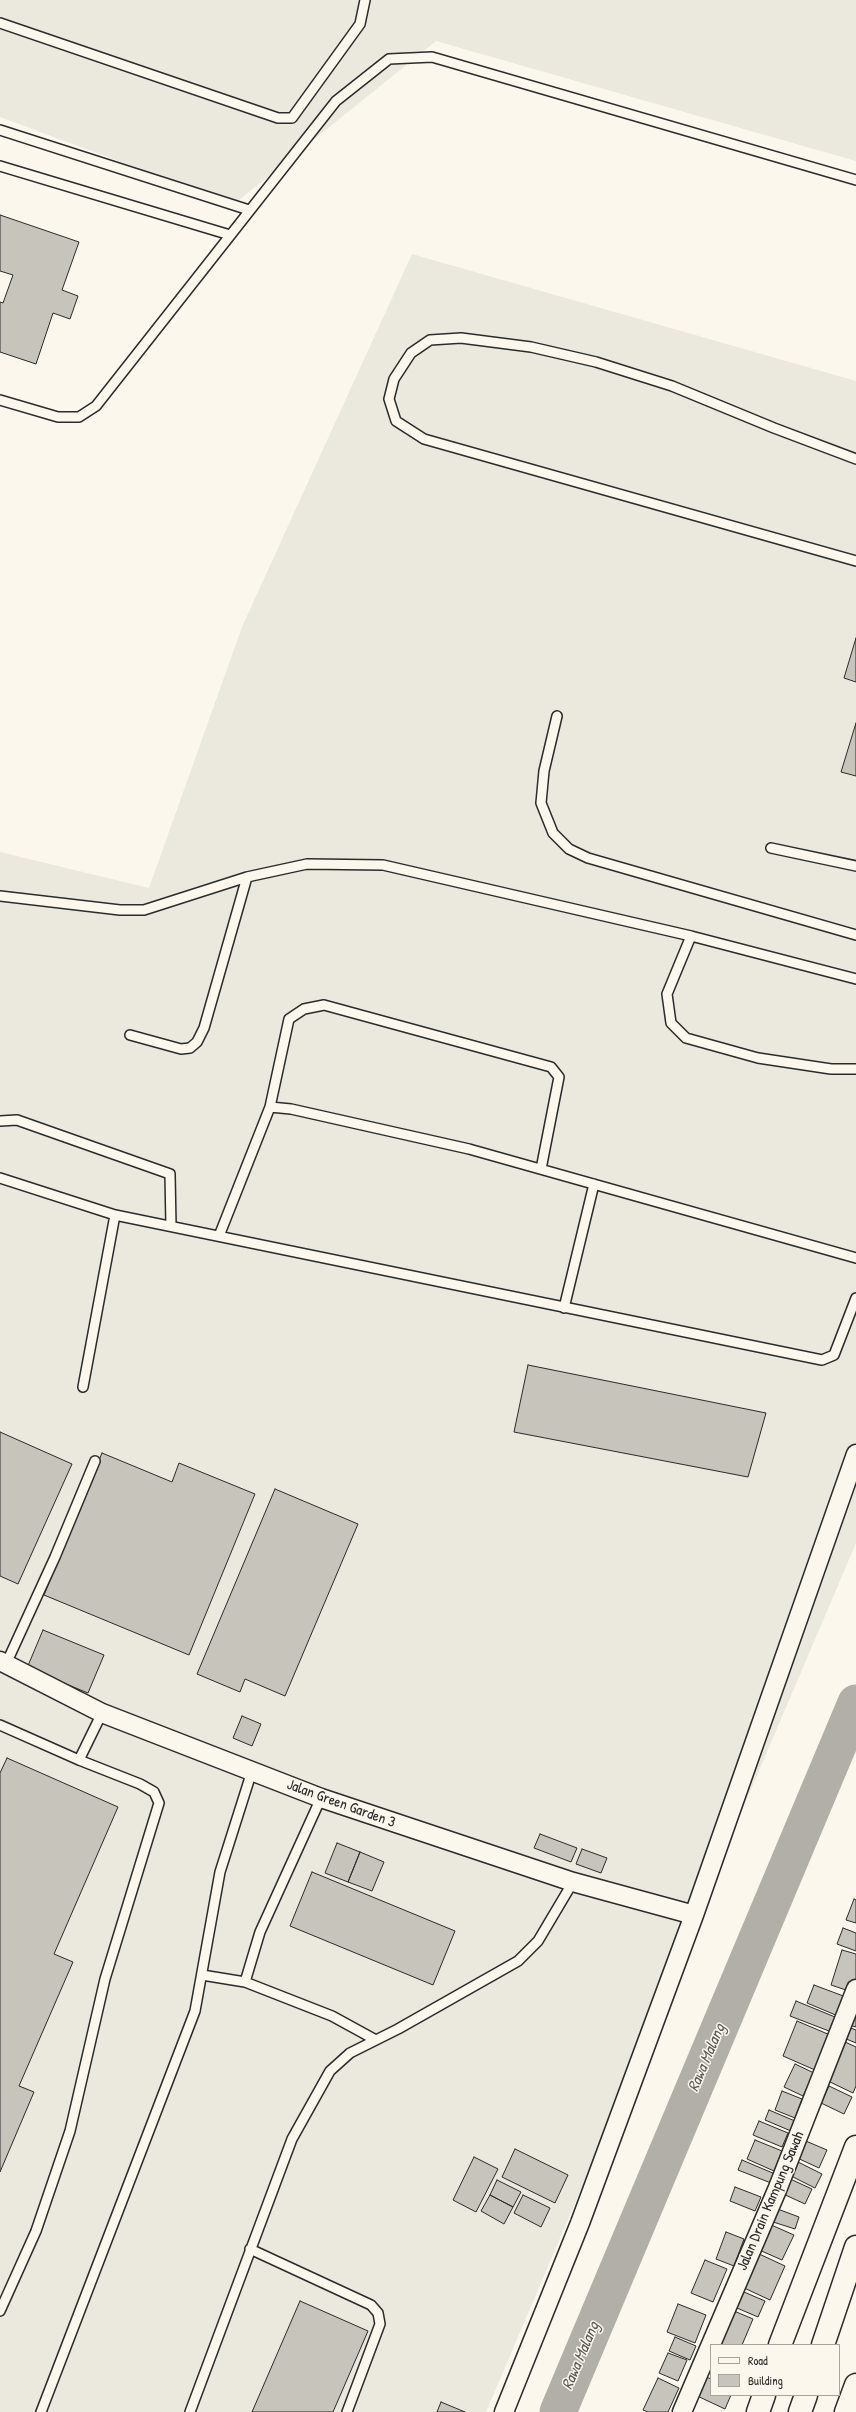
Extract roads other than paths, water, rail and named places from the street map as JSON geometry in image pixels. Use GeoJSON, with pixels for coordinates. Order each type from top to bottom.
{"type":"FeatureCollection","features":[{"type":"Feature","properties":{"kind":"highway"},"geometry":{"type":"LineString","coordinates":[[780,2344],[856,2147]]}},
{"type":"Feature","properties":{"kind":"highway"},"geometry":{"type":"LineString","coordinates":[[823,2344],[856,2247]]}},
{"type":"Feature","properties":{"kind":"highway"},"geometry":{"type":"LineString","coordinates":[[846,2412],[856,2385]]}},
{"type":"Feature","properties":{"kind":"highway"},"geometry":{"type":"LineString","coordinates":[[758,2412],[764,2396]]}},
{"type":"Feature","properties":{"kind":"highway"},"geometry":{"type":"LineString","coordinates":[[800,2412],[806,2396]]}},
{"type":"Feature","properties":{"kind":"street"},"geometry":{"type":"LineString","coordinates":[[504,2412],[580,2223],[694,1915],[856,1454]]}},
{"type":"Feature","properties":{"kind":"street","name":"Jalan Green Garden 3"},"geometry":{"type":"LineString","coordinates":[[3,1663],[102,1713],[321,1798],[573,1882],[694,1915]]}},
{"type":"Feature","properties":{"kind":"street","name":"Jalan Drain Kampung Sawah"},"geometry":{"type":"LineString","coordinates":[[711,2344],[777,2190],[856,1989]]}},
{"type":"Feature","properties":{"kind":"street","name":"Jalan Drain Kampung Sawah"},"geometry":{"type":"LineString","coordinates":[[682,2412],[710,2347]]}},
{"type":"Feature","properties":{"kind":"lane"},"geometry":{"type":"LineString","coordinates":[[0,23],[278,118],[292,118],[360,24],[365,0]]}},
{"type":"Feature","properties":{"kind":"lane"},"geometry":{"type":"LineString","coordinates":[[0,400],[58,417],[79,417],[96,406],[336,101],[389,59],[432,57],[856,180]]}},
{"type":"Feature","properties":{"kind":"lane"},"geometry":{"type":"LineString","coordinates":[[0,130],[249,210]]}},
{"type":"Feature","properties":{"kind":"lane"},"geometry":{"type":"LineString","coordinates":[[0,166],[230,235]]}},
{"type":"Feature","properties":{"kind":"lane"},"geometry":{"type":"LineString","coordinates":[[856,459],[774,428],[672,386],[596,362],[531,347],[461,338],[430,340],[411,353],[394,379],[389,399],[396,421],[424,439],[856,561]]}},
{"type":"Feature","properties":{"kind":"lane"},"geometry":{"type":"LineString","coordinates":[[557,716],[544,771],[541,803],[553,833],[569,849],[588,858],[856,935]]}},
{"type":"Feature","properties":{"kind":"lane"},"geometry":{"type":"LineString","coordinates":[[771,848],[856,866]]}},
{"type":"Feature","properties":{"kind":"lane"},"geometry":{"type":"LineString","coordinates":[[0,896],[120,910],[144,910],[247,877],[307,864],[383,864],[691,936],[856,979]]}},
{"type":"Feature","properties":{"kind":"lane"},"geometry":{"type":"LineString","coordinates":[[130,1035],[181,1049],[190,1048],[197,1042],[204,1028],[247,877]]}},
{"type":"Feature","properties":{"kind":"lane"},"geometry":{"type":"LineString","coordinates":[[691,936],[667,994],[671,1023],[686,1038],[758,1058],[831,1069],[856,1069]]}},
{"type":"Feature","properties":{"kind":"lane"},"geometry":{"type":"LineString","coordinates":[[219,1236],[270,1107],[289,1020],[304,1009],[324,1005],[551,1067],[559,1077],[541,1169]]}},
{"type":"Feature","properties":{"kind":"lane"},"geometry":{"type":"LineString","coordinates":[[270,1107],[292,1109],[469,1149],[856,1258]]}},
{"type":"Feature","properties":{"kind":"lane"},"geometry":{"type":"LineString","coordinates":[[0,1121],[17,1120],[170,1174],[171,1226]]}},
{"type":"Feature","properties":{"kind":"lane"},"geometry":{"type":"LineString","coordinates":[[0,1178],[115,1214],[564,1308],[822,1360],[834,1355],[856,1298]]}},
{"type":"Feature","properties":{"kind":"lane"},"geometry":{"type":"LineString","coordinates":[[564,1308],[594,1184]]}},
{"type":"Feature","properties":{"kind":"lane"},"geometry":{"type":"LineString","coordinates":[[82,1386],[115,1214]]}},
{"type":"Feature","properties":{"kind":"lane"},"geometry":{"type":"LineString","coordinates":[[3,1663],[55,1557],[96,1461]]}},
{"type":"Feature","properties":{"kind":"lane"},"geometry":{"type":"LineString","coordinates":[[79,1760],[102,1713]]}},
{"type":"Feature","properties":{"kind":"lane"},"geometry":{"type":"LineString","coordinates":[[0,1725],[79,1760],[140,1784],[154,1792],[159,1803],[105,1979],[70,2131],[36,2231],[0,2311]]}},
{"type":"Feature","properties":{"kind":"lane"},"geometry":{"type":"LineString","coordinates":[[41,2412],[195,2011],[220,1872],[252,1771]]}},
{"type":"Feature","properties":{"kind":"lane"},"geometry":{"type":"LineString","coordinates":[[245,1982],[260,1932],[321,1798]]}},
{"type":"Feature","properties":{"kind":"lane"},"geometry":{"type":"LineString","coordinates":[[190,2412],[292,2139],[330,2071],[350,2053],[374,2039],[398,2029],[518,1961],[538,1941],[573,1882]]}},
{"type":"Feature","properties":{"kind":"lane"},"geometry":{"type":"LineString","coordinates":[[202,1975],[245,1982],[332,2016],[374,2039]]}},
{"type":"Feature","properties":{"kind":"lane"},"geometry":{"type":"LineString","coordinates":[[250,2249],[371,2305],[378,2313],[380,2324],[347,2412]]}},
{"type":"Feature","properties":{"kind":"waterway","name":"Rawa Malang"},"geometry":{"type":"LineString","coordinates":[[558,2412],[856,1703]]}}]}
